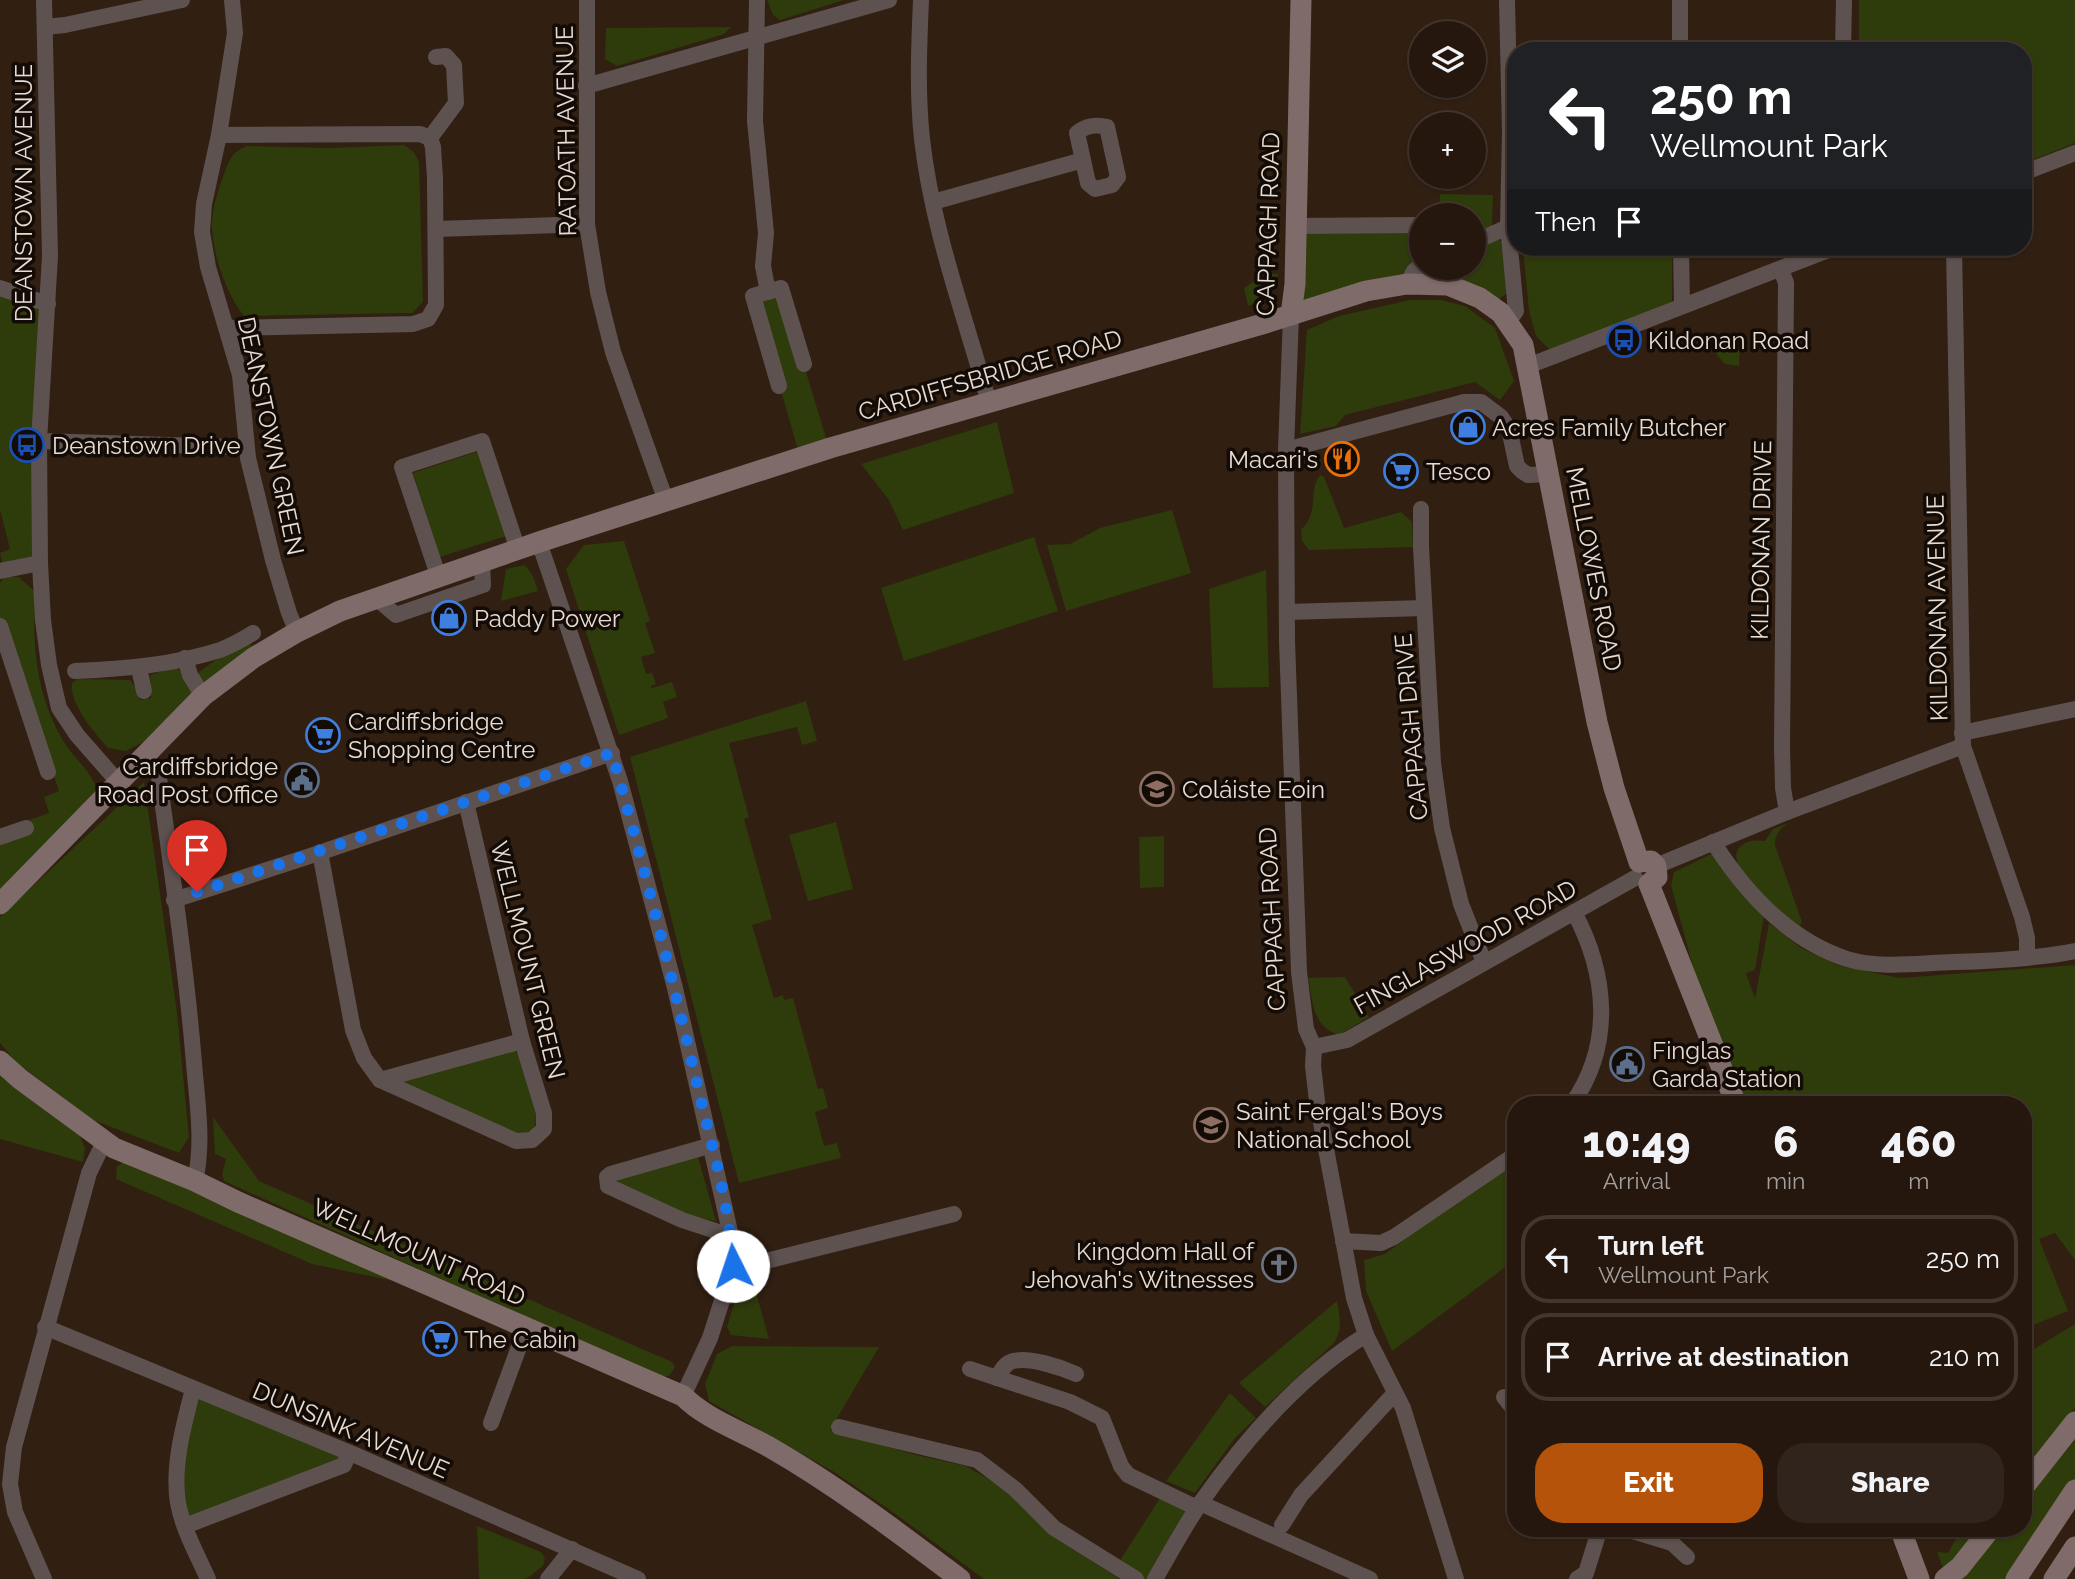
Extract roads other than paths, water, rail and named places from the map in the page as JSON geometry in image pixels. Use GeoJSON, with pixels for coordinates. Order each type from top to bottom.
{"type":"FeatureCollection","features":[{"type":"Feature","properties":{"kind":"main road","name":"CAPPAGH ROAD"},"geometry":{"type":"LineString","coordinates":[[1291,315],[1295,284],[1301,0]]}},
{"type":"Feature","properties":{"kind":"main road","name":"CARDIFFSBRIDGE ROAD"},"geometry":{"type":"LineString","coordinates":[[0,904],[204,696],[253,658],[340,611],[539,542],[830,448],[1366,291],[1407,284],[1448,285],[1480,298]]}},
{"type":"Feature","properties":{"kind":"main road","name":"MELLOWES ROAD"},"geometry":{"type":"LineString","coordinates":[[1480,298],[1501,313],[1523,345],[1597,722],[1614,788],[1733,1096]]}},
{"type":"Feature","properties":{"kind":"main road","name":"WELLMOUNT ROAD"},"geometry":{"type":"LineString","coordinates":[[0,1061],[20,1079],[114,1148],[195,1181],[237,1202],[683,1396],[695,1408],[771,1448],[863,1506],[960,1579]]}},
{"type":"Feature","properties":{"kind":"main road"},"geometry":{"type":"LineString","coordinates":[[2032,1477],[2075,1422]]}},
{"type":"Feature","properties":{"kind":"main road"},"geometry":{"type":"LineString","coordinates":[[2016,1579],[2075,1490]]}},
{"type":"Feature","properties":{"kind":"main road"},"geometry":{"type":"LineString","coordinates":[[1903,1537],[1919,1579]]}},
{"type":"Feature","properties":{"kind":"main road"},"geometry":{"type":"LineString","coordinates":[[1945,1579],[1960,1567],[1984,1537]]}},
{"type":"Feature","properties":{"kind":"main road"},"geometry":{"type":"LineString","coordinates":[[2054,1579],[2075,1546]]}},
{"type":"Feature","properties":{"kind":"street","name":"DEANSTOWN AVENUE"},"geometry":{"type":"LineString","coordinates":[[44,0],[50,256],[39,440],[40,563],[48,665],[59,708],[77,735],[119,783]]}},
{"type":"Feature","properties":{"kind":"street"},"geometry":{"type":"LineString","coordinates":[[45,27],[182,0]]}},
{"type":"Feature","properties":{"kind":"street","name":"DEANSTOWN GREEN"},"geometry":{"type":"LineString","coordinates":[[232,0],[235,33],[219,135],[204,204],[202,232],[208,267],[240,376],[248,458],[273,560],[289,613],[298,632]]}},
{"type":"Feature","properties":{"kind":"street","name":"RATOATH AVENUE"},"geometry":{"type":"LineString","coordinates":[[587,0],[587,224],[598,292],[613,352],[666,501]]}},
{"type":"Feature","properties":{"kind":"street"},"geometry":{"type":"LineString","coordinates":[[757,0],[755,121],[766,233],[763,267],[768,292]]}},
{"type":"Feature","properties":{"kind":"street"},"geometry":{"type":"LineString","coordinates":[[586,86],[889,0]]}},
{"type":"Feature","properties":{"kind":"street"},"geometry":{"type":"LineString","coordinates":[[921,0],[918,89],[922,141],[933,202],[989,403]]}},
{"type":"Feature","properties":{"kind":"street"},"geometry":{"type":"LineString","coordinates":[[1507,0],[1508,42]]}},
{"type":"Feature","properties":{"kind":"street"},"geometry":{"type":"LineString","coordinates":[[1680,0],[1680,42]]}},
{"type":"Feature","properties":{"kind":"street"},"geometry":{"type":"LineString","coordinates":[[1843,42],[1844,0]]}},
{"type":"Feature","properties":{"kind":"street"},"geometry":{"type":"LineString","coordinates":[[430,138],[456,103],[454,65],[446,57],[436,57]]}},
{"type":"Feature","properties":{"kind":"street"},"geometry":{"type":"LineString","coordinates":[[219,135],[420,134],[430,138],[433,147],[437,229],[436,305],[428,318],[414,324],[227,328]]}},
{"type":"Feature","properties":{"kind":"street"},"geometry":{"type":"LineString","coordinates":[[2032,170],[2075,153]]}},
{"type":"Feature","properties":{"kind":"street"},"geometry":{"type":"LineString","coordinates":[[933,202],[1083,160]]}},
{"type":"Feature","properties":{"kind":"street"},"geometry":{"type":"LineString","coordinates":[[437,229],[587,224]]}},
{"type":"Feature","properties":{"kind":"street"},"geometry":{"type":"LineString","coordinates":[[1295,226],[1409,225]]}},
{"type":"Feature","properties":{"kind":"street"},"geometry":{"type":"LineString","coordinates":[[1486,237],[1507,227]]}},
{"type":"Feature","properties":{"kind":"street"},"geometry":{"type":"LineString","coordinates":[[1508,322],[1516,311],[1511,256]]}},
{"type":"Feature","properties":{"kind":"street"},"geometry":{"type":"LineString","coordinates":[[1681,256],[1682,306]]}},
{"type":"Feature","properties":{"kind":"street"},"geometry":{"type":"LineString","coordinates":[[1528,366],[1814,256]]}},
{"type":"Feature","properties":{"kind":"street","name":"KILDONAN AVENUE"},"geometry":{"type":"LineString","coordinates":[[1954,256],[1962,739],[2022,917],[2027,938],[2027,957]]}},
{"type":"Feature","properties":{"kind":"street","name":"KILDONAN DRIVE"},"geometry":{"type":"LineString","coordinates":[[1781,269],[1786,283],[1782,748],[1783,788],[1787,812]]}},
{"type":"Feature","properties":{"kind":"street"},"geometry":{"type":"LineString","coordinates":[[1407,284],[1409,280]]}},
{"type":"Feature","properties":{"kind":"street"},"geometry":{"type":"LineString","coordinates":[[0,288],[48,304]]}},
{"type":"Feature","properties":{"kind":"street"},"geometry":{"type":"LineString","coordinates":[[779,386],[753,296],[781,288],[804,364]]}},
{"type":"Feature","properties":{"kind":"street","name":"CAPPAGH ROAD"},"geometry":{"type":"LineString","coordinates":[[1291,315],[1286,450],[1287,612],[1298,972],[1302,1010],[1314,1047],[1317,1101],[1353,1298],[1366,1335],[1403,1408],[1456,1579]]}},
{"type":"Feature","properties":{"kind":"street"},"geometry":{"type":"LineString","coordinates":[[1286,450],[1464,402],[1481,402],[1501,417],[1509,429],[1517,466],[1528,475],[1549,474]]}},
{"type":"Feature","properties":{"kind":"street"},"geometry":{"type":"LineString","coordinates":[[39,440],[233,447]]}},
{"type":"Feature","properties":{"kind":"street"},"geometry":{"type":"LineString","coordinates":[[439,578],[402,467],[482,441],[518,550]]}},
{"type":"Feature","properties":{"kind":"street","name":"CAPPAGH DRIVE"},"geometry":{"type":"LineString","coordinates":[[1421,509],[1433,763],[1442,828],[1461,904],[1484,961]]}},
{"type":"Feature","properties":{"kind":"street"},"geometry":{"type":"LineString","coordinates":[[539,542],[612,753],[674,988],[731,1236],[733,1266],[710,1338],[683,1396]]}},
{"type":"Feature","properties":{"kind":"street"},"geometry":{"type":"LineString","coordinates":[[376,598],[396,615],[483,585],[482,562]]}},
{"type":"Feature","properties":{"kind":"street"},"geometry":{"type":"LineString","coordinates":[[0,571],[40,563]]}},
{"type":"Feature","properties":{"kind":"street","name":"CAPPAGH DRIVE"},"geometry":{"type":"LineString","coordinates":[[1287,612],[1424,608]]}},
{"type":"Feature","properties":{"kind":"street"},"geometry":{"type":"LineString","coordinates":[[0,626],[48,772]]}},
{"type":"Feature","properties":{"kind":"street"},"geometry":{"type":"LineString","coordinates":[[75,671],[139,668],[185,659],[222,650],[253,633]]}},
{"type":"Feature","properties":{"kind":"street"},"geometry":{"type":"LineString","coordinates":[[185,659],[190,675],[204,696]]}},
{"type":"Feature","properties":{"kind":"street"},"geometry":{"type":"LineString","coordinates":[[139,668],[144,691]]}},
{"type":"Feature","properties":{"kind":"street","name":"FINGLASWOOD ROAD"},"geometry":{"type":"LineString","coordinates":[[1314,1047],[1347,1040],[1645,872],[1962,739],[2075,709]]}},
{"type":"Feature","properties":{"kind":"street"},"geometry":{"type":"LineString","coordinates":[[174,900],[612,753]]}},
{"type":"Feature","properties":{"kind":"street"},"geometry":{"type":"LineString","coordinates":[[158,770],[191,1019],[198,1105],[198,1169],[195,1181]]}},
{"type":"Feature","properties":{"kind":"street","name":"WELLMOUNT GREEN"},"geometry":{"type":"LineString","coordinates":[[380,1080],[516,1141],[532,1140],[544,1129],[544,1113],[522,1041],[466,802]]}},
{"type":"Feature","properties":{"kind":"street"},"geometry":{"type":"LineString","coordinates":[[0,837],[26,828]]}},
{"type":"Feature","properties":{"kind":"street"},"geometry":{"type":"LineString","coordinates":[[1713,842],[1770,913],[1791,932],[1848,959],[1878,964],[1909,964],[2027,957],[2075,951]]}},
{"type":"Feature","properties":{"kind":"street"},"geometry":{"type":"LineString","coordinates":[[320,852],[353,1030],[364,1058],[380,1080],[522,1041]]}},
{"type":"Feature","properties":{"kind":"street"},"geometry":{"type":"LineString","coordinates":[[1574,912],[1588,940],[1601,987],[1600,1024],[1594,1063],[1576,1096]]}},
{"type":"Feature","properties":{"kind":"street"},"geometry":{"type":"LineString","coordinates":[[44,1579],[13,1503],[10,1483],[17,1431],[89,1173],[104,1142]]}},
{"type":"Feature","properties":{"kind":"street"},"geometry":{"type":"LineString","coordinates":[[712,1145],[611,1174],[607,1177],[608,1186],[682,1220],[731,1236]]}},
{"type":"Feature","properties":{"kind":"street"},"geometry":{"type":"LineString","coordinates":[[1343,1241],[1381,1243],[1394,1237],[1507,1160]]}},
{"type":"Feature","properties":{"kind":"street"},"geometry":{"type":"LineString","coordinates":[[733,1266],[750,1265],[954,1214]]}},
{"type":"Feature","properties":{"kind":"street","name":"DUNSINK AVENUE"},"geometry":{"type":"LineString","coordinates":[[45,1327],[349,1453],[638,1579]]}},
{"type":"Feature","properties":{"kind":"street"},"geometry":{"type":"LineString","coordinates":[[491,1423],[526,1328]]}},
{"type":"Feature","properties":{"kind":"street"},"geometry":{"type":"LineString","coordinates":[[1155,1579],[1199,1505],[1261,1427],[1302,1385],[1366,1335]]}},
{"type":"Feature","properties":{"kind":"street"},"geometry":{"type":"LineString","coordinates":[[997,1378],[1004,1366],[1012,1361],[1056,1365],[1076,1374]]}},
{"type":"Feature","properties":{"kind":"street"},"geometry":{"type":"LineString","coordinates":[[970,1370],[1070,1402],[1102,1418],[1121,1466],[1128,1475],[1370,1579]]}},
{"type":"Feature","properties":{"kind":"street"},"geometry":{"type":"LineString","coordinates":[[193,1389],[178,1464],[178,1501],[208,1579]]}},
{"type":"Feature","properties":{"kind":"street"},"geometry":{"type":"LineString","coordinates":[[1282,1525],[1301,1495],[1395,1394]]}},
{"type":"Feature","properties":{"kind":"street"},"geometry":{"type":"LineString","coordinates":[[1504,1397],[1507,1401]]}},
{"type":"Feature","properties":{"kind":"street"},"geometry":{"type":"LineString","coordinates":[[0,1427],[17,1431]]}},
{"type":"Feature","properties":{"kind":"street"},"geometry":{"type":"LineString","coordinates":[[839,1427],[977,1460],[1015,1489],[1054,1528],[1136,1579]]}},
{"type":"Feature","properties":{"kind":"street"},"geometry":{"type":"LineString","coordinates":[[185,1525],[344,1465],[349,1453]]}},
{"type":"Feature","properties":{"kind":"street"},"geometry":{"type":"LineString","coordinates":[[1577,1579],[1586,1573],[1597,1537]]}},
{"type":"Feature","properties":{"kind":"street"},"geometry":{"type":"LineString","coordinates":[[1652,1537],[1672,1543],[1687,1558]]}},
{"type":"Feature","properties":{"kind":"street"},"geometry":{"type":"LineString","coordinates":[[548,1579],[572,1549]]}},
{"type":"Feature","properties":{"kind":"place","name":"Kildonan Road"},"geometry":{"type":"Point","coordinates":[1624,340]}},
{"type":"Feature","properties":{"kind":"place","name":"Acres Family Butcher"},"geometry":{"type":"Point","coordinates":[1468,427]}},
{"type":"Feature","properties":{"kind":"place","name":"Deanstown Drive"},"geometry":{"type":"Point","coordinates":[27,445]}},
{"type":"Feature","properties":{"kind":"place","name":"Macari's"},"geometry":{"type":"Point","coordinates":[1342,459]}},
{"type":"Feature","properties":{"kind":"place","name":"Tesco"},"geometry":{"type":"Point","coordinates":[1401,471]}},
{"type":"Feature","properties":{"kind":"place","name":"Paddy Power"},"geometry":{"type":"Point","coordinates":[449,618]}},
{"type":"Feature","properties":{"kind":"place","name":"Cardiffsbridge Shopping Centre"},"geometry":{"type":"Point","coordinates":[323,735]}},
{"type":"Feature","properties":{"kind":"place","name":"Cardiffsbridge Road Post Office"},"geometry":{"type":"Point","coordinates":[302,780]}},
{"type":"Feature","properties":{"kind":"place","name":"Coláiste Eoin"},"geometry":{"type":"Point","coordinates":[1157,789]}},
{"type":"Feature","properties":{"kind":"place","name":"Finglas Garda Station"},"geometry":{"type":"Point","coordinates":[1627,1064]}},
{"type":"Feature","properties":{"kind":"place","name":"Saint Fergal's Boys National School"},"geometry":{"type":"Point","coordinates":[1211,1125]}},
{"type":"Feature","properties":{"kind":"place","name":"Kingdom Hall of Jehovah's Witnesses"},"geometry":{"type":"Point","coordinates":[1279,1265]}},
{"type":"Feature","properties":{"kind":"place","name":"The Cabin"},"geometry":{"type":"Point","coordinates":[440,1339]}}]}
